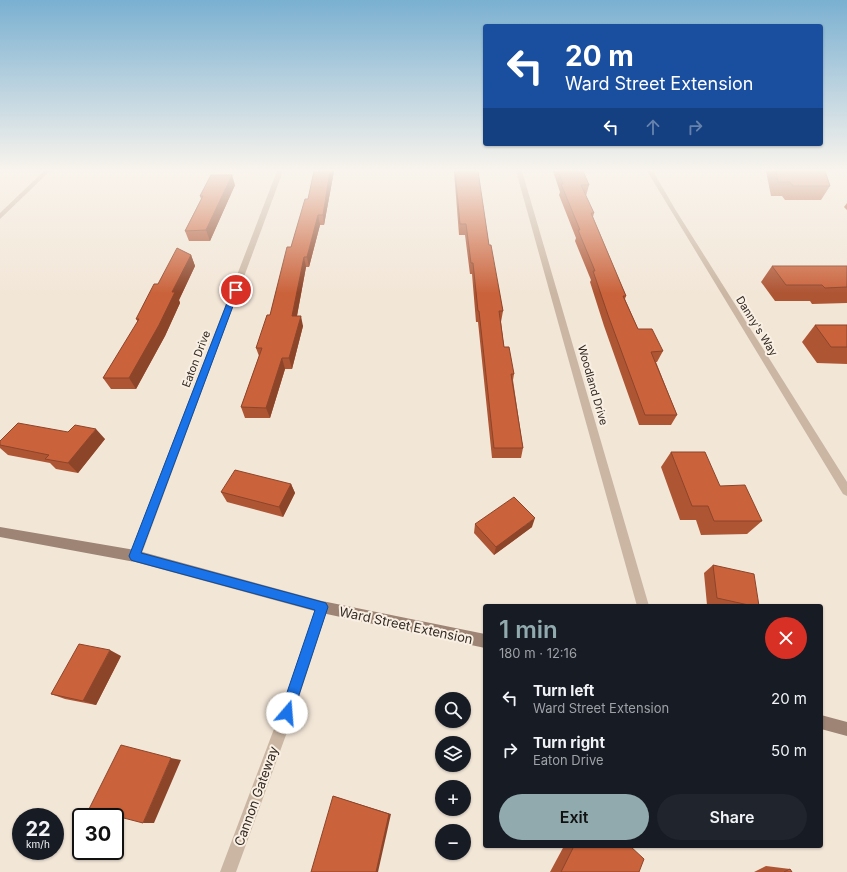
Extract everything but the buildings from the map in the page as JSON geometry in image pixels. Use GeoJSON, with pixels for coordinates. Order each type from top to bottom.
{"type":"FeatureCollection","features":[{"type":"Feature","properties":{"kind":"street","name":"Eaton Drive"},"geometry":{"type":"LineString","coordinates":[[134,556],[265,212]]}},
{"type":"Feature","properties":{"kind":"street","name":"Woodland Drive"},"geometry":{"type":"LineString","coordinates":[[531,212],[642,604]]}},
{"type":"Feature","properties":{"kind":"street","name":"Danny's Way"},"geometry":{"type":"LineString","coordinates":[[673,212],[847,492]]}},
{"type":"Feature","properties":{"kind":"street","name":"Ward Street Extension"},"geometry":{"type":"LineString","coordinates":[[0,532],[134,556],[322,607],[483,641]]}},
{"type":"Feature","properties":{"kind":"street","name":"Cannon Gateway"},"geometry":{"type":"LineString","coordinates":[[228,872],[287,713],[322,607]]}},
{"type":"Feature","properties":{"kind":"street"},"geometry":{"type":"LineString","coordinates":[[823,723],[847,729]]}},
{"type":"Feature","properties":{"kind":"route"},"geometry":{"type":"LineString","coordinates":[[236,290],[134,556],[322,607],[287,713]]}}]}
